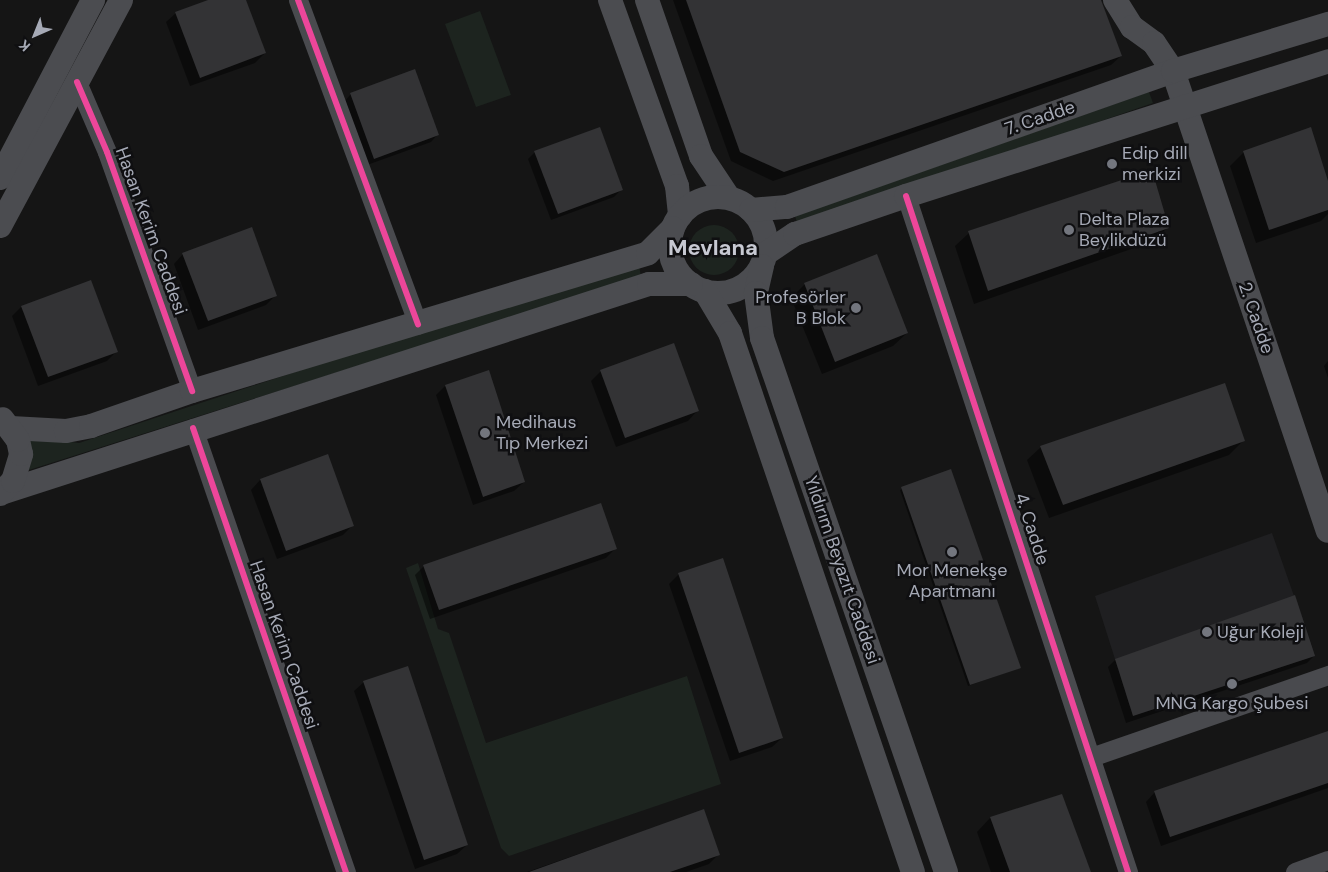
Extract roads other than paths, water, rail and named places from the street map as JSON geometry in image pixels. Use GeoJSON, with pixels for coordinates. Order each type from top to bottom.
{"type":"FeatureCollection","features":[{"type":"Feature","properties":{"kind":"main road"},"geometry":{"type":"LineString","coordinates":[[0,178],[93,0]]}},
{"type":"Feature","properties":{"kind":"main road"},"geometry":{"type":"LineString","coordinates":[[0,226],[121,0]]}},
{"type":"Feature","properties":{"kind":"main road"},"geometry":{"type":"LineString","coordinates":[[610,0],[677,186],[672,258],[698,287]]}},
{"type":"Feature","properties":{"kind":"main road"},"geometry":{"type":"LineString","coordinates":[[2,493],[193,428],[649,284],[732,291],[754,277],[763,260],[764,231],[751,210],[729,198],[701,156],[647,0]]}},
{"type":"Feature","properties":{"kind":"main road"},"geometry":{"type":"LineString","coordinates":[[1115,0],[1132,27],[1154,43],[1173,71]]}},
{"type":"Feature","properties":{"kind":"main road","name":"7. Cadde"},"geometry":{"type":"LineString","coordinates":[[751,210],[787,208],[1173,71],[1328,24]]}},
{"type":"Feature","properties":{"kind":"main road","name":"7. Cadde"},"geometry":{"type":"LineString","coordinates":[[763,260],[795,234],[1183,106],[1328,61]]}},
{"type":"Feature","properties":{"kind":"main road","name":"2. Cadde"},"geometry":{"type":"LineString","coordinates":[[1173,71],[1183,106],[1328,530]]}},
{"type":"Feature","properties":{"kind":"main road"},"geometry":{"type":"LineString","coordinates":[[3,420],[66,431],[91,426],[192,391],[648,253],[676,222],[703,200],[729,198]]}},
{"type":"Feature","properties":{"kind":"main road","name":"Yıldırım Beyazıt Caddesi"},"geometry":{"type":"LineString","coordinates":[[763,260],[756,293],[762,338],[946,872]]}},
{"type":"Feature","properties":{"kind":"main road","name":"Yıldırım Beyazıt Caddesi"},"geometry":{"type":"LineString","coordinates":[[698,287],[730,333],[913,872]]}},
{"type":"Feature","properties":{"kind":"main road"},"geometry":{"type":"LineString","coordinates":[[2,493],[19,469],[21,454],[3,420]]}},
{"type":"Feature","properties":{"kind":"street"},"geometry":{"type":"LineString","coordinates":[[298,0],[418,324]]}},
{"type":"Feature","properties":{"kind":"street","name":"Hasan Kerim Caddesi"},"geometry":{"type":"LineString","coordinates":[[77,82],[107,152],[192,391]]}},
{"type":"Feature","properties":{"kind":"street","name":"4. Cadde"},"geometry":{"type":"LineString","coordinates":[[906,196],[1128,872]]}},
{"type":"Feature","properties":{"kind":"street","name":"Hasan Kerim Caddesi"},"geometry":{"type":"LineString","coordinates":[[193,428],[346,872]]}},
{"type":"Feature","properties":{"kind":"street"},"geometry":{"type":"LineString","coordinates":[[1091,756],[1328,675]]}},
{"type":"Feature","properties":{"kind":"street"},"geometry":{"type":"LineString","coordinates":[[1295,872],[1328,860]]}},
{"type":"Feature","properties":{"kind":"place","name":"Edip dill merkizi"},"geometry":{"type":"Point","coordinates":[1112,164]}},
{"type":"Feature","properties":{"kind":"place","name":"Delta Plaza Beylikdüzü"},"geometry":{"type":"Point","coordinates":[1069,230]}},
{"type":"Feature","properties":{"kind":"place","name":"Profesörler B Blok"},"geometry":{"type":"Point","coordinates":[856,308]}},
{"type":"Feature","properties":{"kind":"place","name":"Medihaus Tıp Merkezi"},"geometry":{"type":"Point","coordinates":[485,433]}},
{"type":"Feature","properties":{"kind":"place","name":"Mor Menekşe Apartmanı"},"geometry":{"type":"Point","coordinates":[952,552]}},
{"type":"Feature","properties":{"kind":"place","name":"Uğur Koleji"},"geometry":{"type":"Point","coordinates":[1207,632]}},
{"type":"Feature","properties":{"kind":"place","name":"MNG Kargo Şubesi"},"geometry":{"type":"Point","coordinates":[1232,684]}},
{"type":"Feature","properties":{"kind":"district","name":"Mevlana"},"geometry":{"type":"Point","coordinates":[713,248]}}]}
